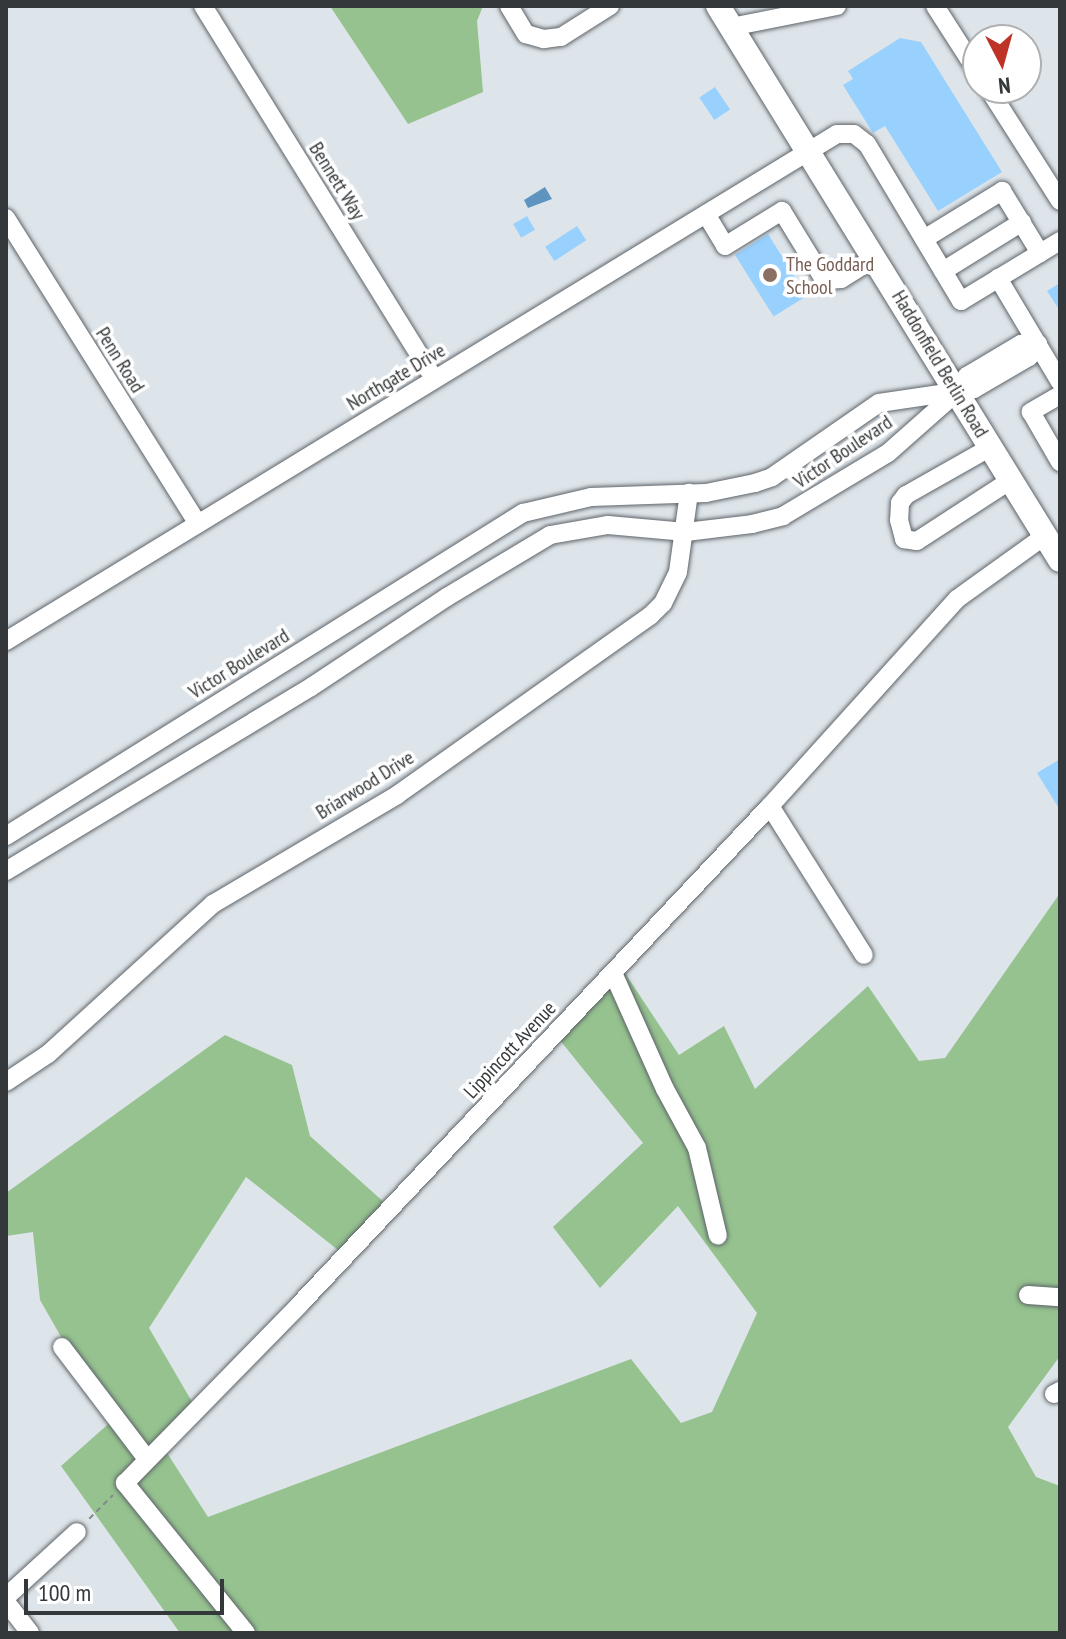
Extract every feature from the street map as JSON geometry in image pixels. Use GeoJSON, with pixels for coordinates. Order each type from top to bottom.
{"type":"FeatureCollection","features":[{"type":"Feature","properties":{"kind":"main road","name":"Haddonfield Berlin Road"},"geometry":{"type":"LineString","coordinates":[[718,6],[1060,560]]}},
{"type":"Feature","properties":{"kind":"street","name":"Bennett Way"},"geometry":{"type":"LineString","coordinates":[[203,6],[434,379]]}},
{"type":"Feature","properties":{"kind":"street"},"geometry":{"type":"LineString","coordinates":[[509,6],[526,34],[544,39],[561,37],[610,6]]}},
{"type":"Feature","properties":{"kind":"street"},"geometry":{"type":"LineString","coordinates":[[731,27],[837,6]]}},
{"type":"Feature","properties":{"kind":"street"},"geometry":{"type":"LineString","coordinates":[[935,6],[962,48]]}},
{"type":"Feature","properties":{"kind":"street"},"geometry":{"type":"LineString","coordinates":[[998,104],[1060,201]]}},
{"type":"Feature","properties":{"kind":"street","name":"Northgate Drive"},"geometry":{"type":"LineString","coordinates":[[6,641],[839,134],[861,138],[961,301],[998,278]]}},
{"type":"Feature","properties":{"kind":"street"},"geometry":{"type":"LineString","coordinates":[[924,239],[1002,191],[1040,253]]}},
{"type":"Feature","properties":{"kind":"street"},"geometry":{"type":"LineString","coordinates":[[706,214],[725,246],[782,211],[826,280],[841,279],[875,258]]}},
{"type":"Feature","properties":{"kind":"street","name":"Penn Road"},"geometry":{"type":"LineString","coordinates":[[6,218],[198,524]]}},
{"type":"Feature","properties":{"kind":"street"},"geometry":{"type":"LineString","coordinates":[[943,271],[1022,222]]}},
{"type":"Feature","properties":{"kind":"street"},"geometry":{"type":"LineString","coordinates":[[1060,241],[998,278],[1060,382]]}},
{"type":"Feature","properties":{"kind":"street"},"geometry":{"type":"LineString","coordinates":[[957,392],[974,389],[1029,357],[1038,344]]}},
{"type":"Feature","properties":{"kind":"street","name":"Victor Boulevard"},"geometry":{"type":"LineString","coordinates":[[6,836],[523,513],[591,497],[706,493],[772,477],[879,403],[957,392]]}},
{"type":"Feature","properties":{"kind":"street","name":"Victor Boulevard"},"geometry":{"type":"LineString","coordinates":[[6,871],[311,687],[447,597],[550,535],[608,525],[686,532],[752,524],[806,505],[888,453],[957,392]]}},
{"type":"Feature","properties":{"kind":"street"},"geometry":{"type":"LineString","coordinates":[[1060,395],[1031,412],[1060,462]]}},
{"type":"Feature","properties":{"kind":"street"},"geometry":{"type":"LineString","coordinates":[[991,447],[906,495],[900,503],[899,520],[904,539],[917,541],[1011,480]]}},
{"type":"Feature","properties":{"kind":"street","name":"Briarwood Drive"},"geometry":{"type":"LineString","coordinates":[[6,1082],[48,1054],[224,895],[397,795],[650,616],[672,588],[686,532],[689,493]]}},
{"type":"Feature","properties":{"kind":"street","name":"Lippincott Avenue"},"geometry":{"type":"LineString","coordinates":[[125,1483],[613,973],[770,806],[957,599],[1046,535]]}},
{"type":"Feature","properties":{"kind":"street"},"geometry":{"type":"LineString","coordinates":[[770,806],[864,955]]}},
{"type":"Feature","properties":{"kind":"street"},"geometry":{"type":"LineString","coordinates":[[613,973],[665,1089],[697,1148],[718,1236]]}},
{"type":"Feature","properties":{"kind":"street"},"geometry":{"type":"LineString","coordinates":[[1028,1295],[1060,1297]]}},
{"type":"Feature","properties":{"kind":"street"},"geometry":{"type":"LineString","coordinates":[[62,1347],[147,1459]]}},
{"type":"Feature","properties":{"kind":"street"},"geometry":{"type":"LineString","coordinates":[[125,1483],[246,1633]]}},
{"type":"Feature","properties":{"kind":"street"},"geometry":{"type":"LineString","coordinates":[[30,1633],[6,1600],[77,1532]]}},
{"type":"Feature","properties":{"kind":"path"},"geometry":{"type":"LineString","coordinates":[[77,1532],[125,1483]]}},
{"type":"Feature","properties":{"kind":"green space"},"geometry":{"type":"Polygon","coordinates":[[[330,6],[483,6],[477,21],[483,92],[408,124],[330,6]]]}},
{"type":"Feature","properties":{"kind":"green space"},"geometry":{"type":"Polygon","coordinates":[[[1060,893],[1060,1356],[1008,1427],[1036,1477],[1060,1486],[1060,1633],[180,1633],[61,1466],[115,1418],[76,1363],[40,1300],[33,1232],[6,1236],[6,1193],[225,1035],[292,1065],[310,1136],[386,1204],[343,1254],[246,1177],[149,1328],[198,1412],[162,1445],[208,1517],[631,1359],[681,1423],[712,1412],[757,1313],[678,1206],[600,1288],[553,1227],[643,1143],[550,1028],[615,958],[679,1055],[724,1026],[755,1089],[868,986],[919,1061],[945,1058],[1060,893]]]}},
{"type":"Feature","properties":{"kind":"water"},"geometry":{"type":"Polygon","coordinates":[[[545,187],[552,199],[528,208],[524,200],[545,187]]]}},
{"type":"Feature","properties":{"kind":"building"},"geometry":{"type":"Polygon","coordinates":[[[900,38],[921,42],[1002,172],[938,211],[885,126],[873,133],[843,85],[853,79],[848,71],[900,38]]]}},
{"type":"Feature","properties":{"kind":"building"},"geometry":{"type":"Polygon","coordinates":[[[715,87],[730,109],[714,120],[699,98],[715,87]]]}},
{"type":"Feature","properties":{"kind":"building"},"geometry":{"type":"Polygon","coordinates":[[[527,216],[535,230],[521,238],[513,224],[527,216]]]}},
{"type":"Feature","properties":{"kind":"building"},"geometry":{"type":"Polygon","coordinates":[[[577,226],[586,240],[554,261],[545,247],[577,226]]]}},
{"type":"Feature","properties":{"kind":"building","name":"The Goddard School"},"geometry":{"type":"Polygon","coordinates":[[[768,234],[807,296],[774,317],[735,255],[768,234]]]}},
{"type":"Feature","properties":{"kind":"building"},"geometry":{"type":"Polygon","coordinates":[[[1060,283],[1060,311],[1047,291],[1060,283]]]}},
{"type":"Feature","properties":{"kind":"building"},"geometry":{"type":"Polygon","coordinates":[[[1060,759],[1060,810],[1037,773],[1060,759]]]}},
{"type":"Feature","properties":{"kind":"place","name":"The Goddard School"},"geometry":{"type":"Point","coordinates":[770,275]}}]}
